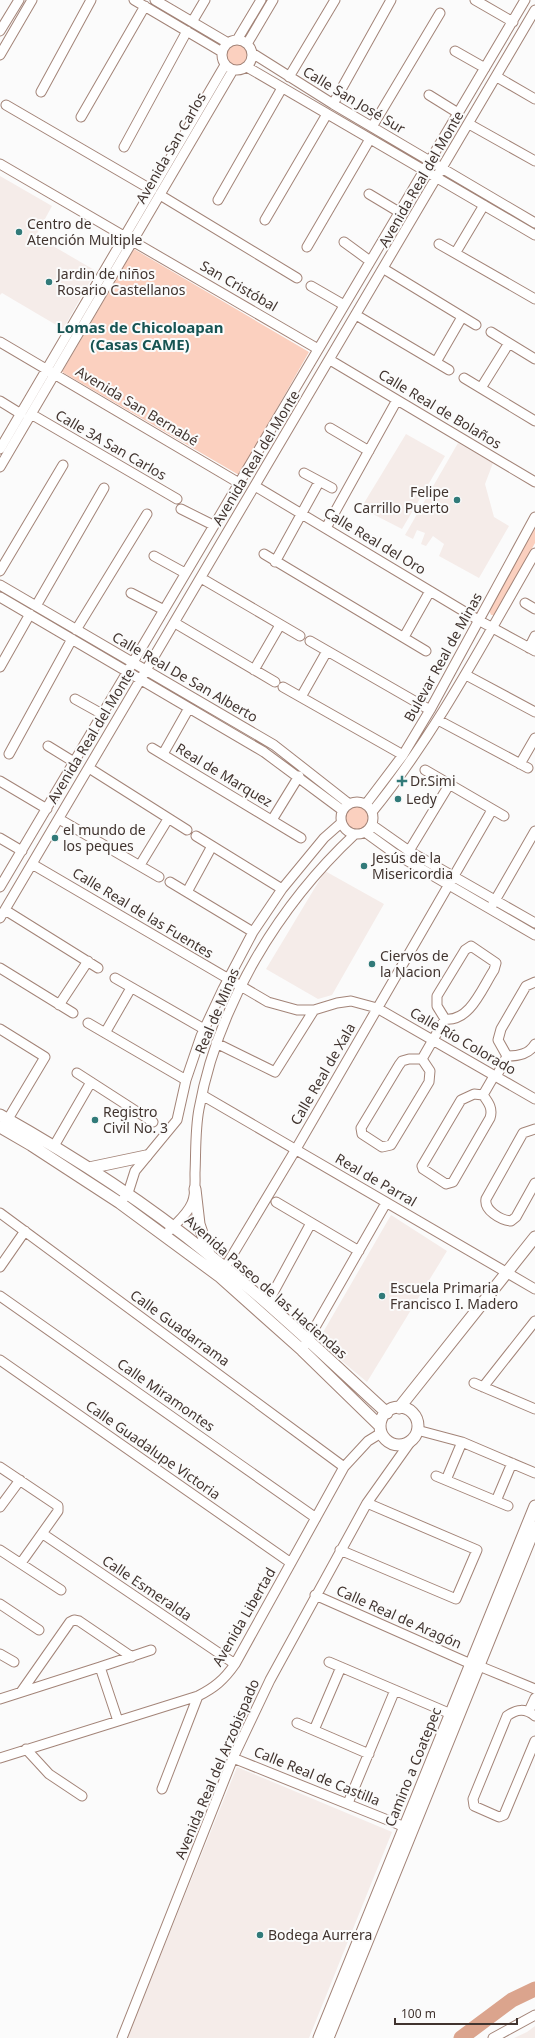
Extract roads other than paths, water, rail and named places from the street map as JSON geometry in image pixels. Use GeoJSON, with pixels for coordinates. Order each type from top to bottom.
{"type":"FeatureCollection","features":[{"type":"Feature","properties":{"kind":"main road","name":"Avenida Paseo de las Haciendas"},"geometry":{"type":"LineString","coordinates":[[4,1117],[54,1146],[128,1194],[209,1254],[222,1272],[381,1429]]}},
{"type":"Feature","properties":{"kind":"main road","name":"Avenida Paseo de las Haciendas"},"geometry":{"type":"LineString","coordinates":[[0,1127],[31,1145],[120,1203],[165,1236],[222,1272],[267,1304],[386,1412]]}},
{"type":"Feature","properties":{"kind":"main road"},"geometry":{"type":"LineString","coordinates":[[89,1168],[146,1156]]}},
{"type":"Feature","properties":{"kind":"main road"},"geometry":{"type":"LineString","coordinates":[[195,1189],[199,1224],[209,1254]]}},
{"type":"Feature","properties":{"kind":"main road"},"geometry":{"type":"LineString","coordinates":[[398,1408],[535,1237]]}},
{"type":"Feature","properties":{"kind":"main road"},"geometry":{"type":"LineString","coordinates":[[398,1408],[405,1408],[414,1416],[417,1421],[417,1430],[411,1441],[406,1444],[394,1445],[384,1438],[381,1429],[386,1412],[398,1408]]}},
{"type":"Feature","properties":{"kind":"main road","name":"Camino a Coatepec"},"geometry":{"type":"LineString","coordinates":[[328,2038],[451,1714],[475,1665],[535,1506]]}},
{"type":"Feature","properties":{"kind":"main road","name":"Camino a Coatepec"},"geometry":{"type":"LineString","coordinates":[[319,2038],[408,1829],[475,1665],[535,1527]]}},
{"type":"Feature","properties":{"kind":"street"},"geometry":{"type":"LineString","coordinates":[[0,32],[19,0]]}},
{"type":"Feature","properties":{"kind":"street"},"geometry":{"type":"LineString","coordinates":[[0,55],[32,0]]}},
{"type":"Feature","properties":{"kind":"street"},"geometry":{"type":"LineString","coordinates":[[41,92],[91,0]]}},
{"type":"Feature","properties":{"kind":"street"},"geometry":{"type":"LineString","coordinates":[[134,0],[222,52]]}},
{"type":"Feature","properties":{"kind":"street"},"geometry":{"type":"LineString","coordinates":[[154,0],[228,43]]}},
{"type":"Feature","properties":{"kind":"street"},"geometry":{"type":"LineString","coordinates":[[192,22],[205,0]]}},
{"type":"Feature","properties":{"kind":"street"},"geometry":{"type":"LineString","coordinates":[[238,40],[261,0]]}},
{"type":"Feature","properties":{"kind":"street"},"geometry":{"type":"LineString","coordinates":[[247,44],[273,0]]}},
{"type":"Feature","properties":{"kind":"street"},"geometry":{"type":"LineString","coordinates":[[289,77],[335,0]]}},
{"type":"Feature","properties":{"kind":"street"},"geometry":{"type":"LineString","coordinates":[[333,104],[391,0]]}},
{"type":"Feature","properties":{"kind":"street"},"geometry":{"type":"LineString","coordinates":[[475,0],[513,22]]}},
{"type":"Feature","properties":{"kind":"street","name":"Avenida Real del Monte"},"geometry":{"type":"LineString","coordinates":[[0,887],[398,212],[525,0]]}},
{"type":"Feature","properties":{"kind":"street"},"geometry":{"type":"LineString","coordinates":[[81,117],[145,6]]}},
{"type":"Feature","properties":{"kind":"street","name":"Avenida Real del Monte"},"geometry":{"type":"LineString","coordinates":[[0,918],[384,269],[535,10]]}},
{"type":"Feature","properties":{"kind":"street"},"geometry":{"type":"LineString","coordinates":[[372,127],[440,13]]}},
{"type":"Feature","properties":{"kind":"street"},"geometry":{"type":"LineString","coordinates":[[124,147],[187,31]]}},
{"type":"Feature","properties":{"kind":"street"},"geometry":{"type":"LineString","coordinates":[[238,40],[247,44],[252,53],[252,58],[247,67],[243,70],[229,68],[222,56],[222,52],[228,43],[238,40]]}},
{"type":"Feature","properties":{"kind":"street"},"geometry":{"type":"LineString","coordinates":[[454,51],[485,68]]}},
{"type":"Feature","properties":{"kind":"street","name":"Calle San José Sur"},"geometry":{"type":"LineString","coordinates":[[252,53],[333,104],[535,223]]}},
{"type":"Feature","properties":{"kind":"street","name":"Calle San José Sur"},"geometry":{"type":"LineString","coordinates":[[247,67],[535,235]]}},
{"type":"Feature","properties":{"kind":"street","name":"Avenida San Carlos"},"geometry":{"type":"LineString","coordinates":[[0,467],[31,414],[51,372],[229,68]]}},
{"type":"Feature","properties":{"kind":"street"},"geometry":{"type":"LineString","coordinates":[[497,77],[535,99]]}},
{"type":"Feature","properties":{"kind":"street"},"geometry":{"type":"LineString","coordinates":[[218,200],[282,88]]}},
{"type":"Feature","properties":{"kind":"street"},"geometry":{"type":"LineString","coordinates":[[429,95],[458,113]]}},
{"type":"Feature","properties":{"kind":"street"},"geometry":{"type":"LineString","coordinates":[[6,105],[297,278]]}},
{"type":"Feature","properties":{"kind":"street"},"geometry":{"type":"LineString","coordinates":[[265,220],[327,114]]}},
{"type":"Feature","properties":{"kind":"street"},"geometry":{"type":"LineString","coordinates":[[469,124],[535,161]]}},
{"type":"Feature","properties":{"kind":"street"},"geometry":{"type":"LineString","coordinates":[[307,246],[370,139]]}},
{"type":"Feature","properties":{"kind":"street","name":"San Cristóbal"},"geometry":{"type":"LineString","coordinates":[[0,164],[318,349]]}},
{"type":"Feature","properties":{"kind":"street"},"geometry":{"type":"LineString","coordinates":[[369,194],[398,212]]}},
{"type":"Feature","properties":{"kind":"street"},"geometry":{"type":"LineString","coordinates":[[456,252],[484,205]]}},
{"type":"Feature","properties":{"kind":"street"},"geometry":{"type":"LineString","coordinates":[[344,242],[370,261]]}},
{"type":"Feature","properties":{"kind":"street"},"geometry":{"type":"LineString","coordinates":[[439,244],[456,252],[535,299]]}},
{"type":"Feature","properties":{"kind":"street"},"geometry":{"type":"LineString","coordinates":[[384,269],[476,325]]}},
{"type":"Feature","properties":{"kind":"street"},"geometry":{"type":"LineString","coordinates":[[311,286],[344,305]]}},
{"type":"Feature","properties":{"kind":"street"},"geometry":{"type":"LineString","coordinates":[[356,315],[449,370]]}},
{"type":"Feature","properties":{"kind":"street"},"geometry":{"type":"LineString","coordinates":[[436,362],[462,317]]}},
{"type":"Feature","properties":{"kind":"street"},"geometry":{"type":"LineString","coordinates":[[492,332],[535,359]]}},
{"type":"Feature","properties":{"kind":"street","name":"Avenida San Bernabé"},"geometry":{"type":"LineString","coordinates":[[0,342],[239,483]]}},
{"type":"Feature","properties":{"kind":"street"},"geometry":{"type":"LineString","coordinates":[[481,388],[509,343]]}},
{"type":"Feature","properties":{"kind":"street","name":"Calle Real de Bolaños"},"geometry":{"type":"LineString","coordinates":[[330,360],[535,482]]}},
{"type":"Feature","properties":{"kind":"street","name":"Avenida San Carlos"},"geometry":{"type":"LineString","coordinates":[[0,449],[21,414],[51,372]]}},
{"type":"Feature","properties":{"kind":"street"},"geometry":{"type":"LineString","coordinates":[[464,378],[535,421]]}},
{"type":"Feature","properties":{"kind":"street"},"geometry":{"type":"LineString","coordinates":[[326,528],[397,400]]}},
{"type":"Feature","properties":{"kind":"street"},"geometry":{"type":"LineString","coordinates":[[0,401],[21,414]]}},
{"type":"Feature","properties":{"kind":"street","name":"Calle 3A San Carlos"},"geometry":{"type":"LineString","coordinates":[[31,414],[177,499]]}},
{"type":"Feature","properties":{"kind":"street"},"geometry":{"type":"LineString","coordinates":[[330,428],[369,451]]}},
{"type":"Feature","properties":{"kind":"street"},"geometry":{"type":"LineString","coordinates":[[0,571],[63,465]]}},
{"type":"Feature","properties":{"kind":"street"},"geometry":{"type":"LineString","coordinates":[[304,473],[332,488]]}},
{"type":"Feature","properties":{"kind":"street"},"geometry":{"type":"LineString","coordinates":[[275,562],[319,482]]}},
{"type":"Feature","properties":{"kind":"street","name":"Calle Real del Oro"},"geometry":{"type":"LineString","coordinates":[[255,486],[480,621],[532,650]]}},
{"type":"Feature","properties":{"kind":"street"},"geometry":{"type":"LineString","coordinates":[[36,606],[104,488]]}},
{"type":"Feature","properties":{"kind":"street"},"geometry":{"type":"LineString","coordinates":[[181,509],[213,525]]}},
{"type":"Feature","properties":{"kind":"street"},"geometry":{"type":"LineString","coordinates":[[9,754],[74,634],[147,514]]}},
{"type":"Feature","properties":{"kind":"street","name":"Bulevar Real de Minas"},"geometry":{"type":"LineString","coordinates":[[366,804],[403,755],[430,710],[480,621],[535,517]]}},
{"type":"Feature","properties":{"kind":"street","name":"Bulevar Real de Minas"},"geometry":{"type":"LineString","coordinates":[[372,812],[396,782],[438,720],[466,675],[535,553]]}},
{"type":"Feature","properties":{"kind":"street"},"geometry":{"type":"LineString","coordinates":[[264,554],[275,562],[426,651]]}},
{"type":"Feature","properties":{"kind":"street"},"geometry":{"type":"LineString","coordinates":[[154,556],[185,573]]}},
{"type":"Feature","properties":{"kind":"street"},"geometry":{"type":"LineString","coordinates":[[201,578],[300,636]]}},
{"type":"Feature","properties":{"kind":"street","name":"Calle Real De San Alberto"},"geometry":{"type":"LineString","coordinates":[[0,585],[36,606],[140,681],[264,752],[345,807]]}},
{"type":"Feature","properties":{"kind":"street"},"geometry":{"type":"LineString","coordinates":[[404,637],[430,591]]}},
{"type":"Feature","properties":{"kind":"street"},"geometry":{"type":"LineString","coordinates":[[131,593],[164,610]]}},
{"type":"Feature","properties":{"kind":"street","name":"Calle Real De San Alberto"},"geometry":{"type":"LineString","coordinates":[[0,597],[30,614],[132,663],[274,745],[345,807]]}},
{"type":"Feature","properties":{"kind":"street"},"geometry":{"type":"LineString","coordinates":[[525,603],[535,608]]}},
{"type":"Feature","properties":{"kind":"street"},"geometry":{"type":"LineString","coordinates":[[0,667],[30,614]]}},
{"type":"Feature","properties":{"kind":"street"},"geometry":{"type":"LineString","coordinates":[[175,623],[275,682]]}},
{"type":"Feature","properties":{"kind":"street"},"geometry":{"type":"LineString","coordinates":[[254,670],[280,625]]}},
{"type":"Feature","properties":{"kind":"street"},"geometry":{"type":"LineString","coordinates":[[532,650],[535,636]]}},
{"type":"Feature","properties":{"kind":"street"},"geometry":{"type":"LineString","coordinates":[[310,641],[430,710]]}},
{"type":"Feature","properties":{"kind":"street"},"geometry":{"type":"LineString","coordinates":[[300,697],[327,651]]}},
{"type":"Feature","properties":{"kind":"street"},"geometry":{"type":"LineString","coordinates":[[466,675],[535,712]]}},
{"type":"Feature","properties":{"kind":"street"},"geometry":{"type":"LineString","coordinates":[[283,687],[403,755]]}},
{"type":"Feature","properties":{"kind":"street"},"geometry":{"type":"LineString","coordinates":[[75,699],[102,714]]}},
{"type":"Feature","properties":{"kind":"street","name":"Real de Marquez"},"geometry":{"type":"LineString","coordinates":[[189,708],[163,754],[272,820],[299,776]]}},
{"type":"Feature","properties":{"kind":"street"},"geometry":{"type":"LineString","coordinates":[[438,720],[524,766],[535,738]]}},
{"type":"Feature","properties":{"kind":"street"},"geometry":{"type":"LineString","coordinates":[[48,746],[74,762]]}},
{"type":"Feature","properties":{"kind":"street"},"geometry":{"type":"LineString","coordinates":[[152,748],[163,754]]}},
{"type":"Feature","properties":{"kind":"street"},"geometry":{"type":"LineString","coordinates":[[89,768],[187,830]]}},
{"type":"Feature","properties":{"kind":"street"},"geometry":{"type":"LineString","coordinates":[[425,770],[448,785],[504,816]]}},
{"type":"Feature","properties":{"kind":"street"},"geometry":{"type":"LineString","coordinates":[[0,781],[47,809]]}},
{"type":"Feature","properties":{"kind":"street"},"geometry":{"type":"LineString","coordinates":[[409,851],[448,785]]}},
{"type":"Feature","properties":{"kind":"street"},"geometry":{"type":"LineString","coordinates":[[357,801],[366,804],[372,812],[368,828],[355,834],[347,831],[341,824],[340,819],[345,807],[357,801]]}},
{"type":"Feature","properties":{"kind":"street","name":"Calle Real de Xala"},"geometry":{"type":"LineString","coordinates":[[222,1272],[296,1149],[453,875],[492,810]]}},
{"type":"Feature","properties":{"kind":"street"},"geometry":{"type":"LineString","coordinates":[[59,819],[159,877]]}},
{"type":"Feature","properties":{"kind":"street"},"geometry":{"type":"LineString","coordinates":[[140,866],[168,819]]}},
{"type":"Feature","properties":{"kind":"street"},"geometry":{"type":"LineString","coordinates":[[272,820],[301,838]]}},
{"type":"Feature","properties":{"kind":"street","name":"Real de Minas"},"geometry":{"type":"LineString","coordinates":[[128,1194],[135,1171],[177,1120],[186,1080],[204,1029],[253,932],[282,889],[324,838],[341,824]]}},
{"type":"Feature","properties":{"kind":"street"},"geometry":{"type":"LineString","coordinates":[[368,828],[535,923]]}},
{"type":"Feature","properties":{"kind":"street"},"geometry":{"type":"LineString","coordinates":[[368,828],[394,853],[535,935]]}},
{"type":"Feature","properties":{"kind":"street"},"geometry":{"type":"LineString","coordinates":[[490,909],[535,831]]}},
{"type":"Feature","properties":{"kind":"street","name":"Real de Minas"},"geometry":{"type":"LineString","coordinates":[[165,1236],[183,1218],[192,1202],[195,1189],[198,1110],[216,1043],[241,986],[258,956],[294,902],[335,854],[355,834]]}},
{"type":"Feature","properties":{"kind":"street"},"geometry":{"type":"LineString","coordinates":[[196,836],[282,889]]}},
{"type":"Feature","properties":{"kind":"street"},"geometry":{"type":"LineString","coordinates":[[0,838],[22,851]]}},
{"type":"Feature","properties":{"kind":"street"},"geometry":{"type":"LineString","coordinates":[[187,892],[212,846]]}},
{"type":"Feature","properties":{"kind":"street","name":"Calle Real de las Fuentes"},"geometry":{"type":"LineString","coordinates":[[32,864],[228,980],[274,1004],[297,1010],[314,1010]]}},
{"type":"Feature","properties":{"kind":"street"},"geometry":{"type":"LineString","coordinates":[[170,882],[253,932]]}},
{"type":"Feature","properties":{"kind":"street"},"geometry":{"type":"LineString","coordinates":[[5,910],[98,968]]}},
{"type":"Feature","properties":{"kind":"street"},"geometry":{"type":"LineString","coordinates":[[471,946],[496,962],[494,970],[466,1014],[453,1020],[445,1019],[437,1006],[438,996],[465,950],[471,946]]}},
{"type":"Feature","properties":{"kind":"street"},"geometry":{"type":"LineString","coordinates":[[59,1005],[88,961]]}},
{"type":"Feature","properties":{"kind":"street"},"geometry":{"type":"LineString","coordinates":[[0,968],[73,1013]]}},
{"type":"Feature","properties":{"kind":"street"},"geometry":{"type":"LineString","coordinates":[[115,978],[204,1029]]}},
{"type":"Feature","properties":{"kind":"street"},"geometry":{"type":"LineString","coordinates":[[507,1056],[498,1040],[501,1029],[526,986],[535,982]]}},
{"type":"Feature","properties":{"kind":"street"},"geometry":{"type":"LineString","coordinates":[[105,1033],[131,988]]}},
{"type":"Feature","properties":{"kind":"street","name":"Calle Río Colorado"},"geometry":{"type":"LineString","coordinates":[[314,1010],[337,1003],[351,1002],[377,1008],[535,1099]]}},
{"type":"Feature","properties":{"kind":"street"},"geometry":{"type":"LineString","coordinates":[[216,1043],[275,1072],[314,1010]]}},
{"type":"Feature","properties":{"kind":"street"},"geometry":{"type":"LineString","coordinates":[[422,1060],[445,1019]]}},
{"type":"Feature","properties":{"kind":"street"},"geometry":{"type":"LineString","coordinates":[[88,1023],[186,1080]]}},
{"type":"Feature","properties":{"kind":"street"},"geometry":{"type":"LineString","coordinates":[[0,1029],[48,1059],[4,1117]]}},
{"type":"Feature","properties":{"kind":"street"},"geometry":{"type":"LineString","coordinates":[[507,1056],[524,1054],[535,1044]]}},
{"type":"Feature","properties":{"kind":"street"},"geometry":{"type":"LineString","coordinates":[[483,1096],[507,1056]]}},
{"type":"Feature","properties":{"kind":"street"},"geometry":{"type":"LineString","coordinates":[[409,1059],[422,1060],[430,1071],[430,1082],[391,1145],[382,1147],[362,1134],[361,1128],[402,1061],[409,1059]]}},
{"type":"Feature","properties":{"kind":"street"},"geometry":{"type":"LineString","coordinates":[[77,1074],[153,1122]]}},
{"type":"Feature","properties":{"kind":"street"},"geometry":{"type":"LineString","coordinates":[[54,1146],[91,1082]]}},
{"type":"Feature","properties":{"kind":"street"},"geometry":{"type":"LineString","coordinates":[[474,1094],[483,1096],[492,1112],[490,1118],[453,1182],[446,1184],[423,1169],[423,1163],[460,1100],[474,1094]]}},
{"type":"Feature","properties":{"kind":"street","name":"Real de Parral"},"geometry":{"type":"LineString","coordinates":[[202,1095],[535,1289]]}},
{"type":"Feature","properties":{"kind":"street"},"geometry":{"type":"LineString","coordinates":[[535,1129],[523,1133],[486,1199],[485,1205],[488,1210],[511,1221],[516,1217],[535,1183]]}},
{"type":"Feature","properties":{"kind":"street"},"geometry":{"type":"LineString","coordinates":[[120,1203],[128,1194]]}},
{"type":"Feature","properties":{"kind":"street"},"geometry":{"type":"LineString","coordinates":[[276,1202],[359,1251]]}},
{"type":"Feature","properties":{"kind":"street"},"geometry":{"type":"LineString","coordinates":[[302,1350],[386,1203]]}},
{"type":"Feature","properties":{"kind":"street","name":"Calle Guadarrama"},"geometry":{"type":"LineString","coordinates":[[0,1213],[344,1467]]}},
{"type":"Feature","properties":{"kind":"street"},"geometry":{"type":"LineString","coordinates":[[267,1304],[311,1223]]}},
{"type":"Feature","properties":{"kind":"street"},"geometry":{"type":"LineString","coordinates":[[0,1267],[25,1231]]}},
{"type":"Feature","properties":{"kind":"street","name":"Calle Miramontes"},"geometry":{"type":"LineString","coordinates":[[0,1296],[316,1518]]}},
{"type":"Feature","properties":{"kind":"street"},"geometry":{"type":"LineString","coordinates":[[483,1387],[535,1320]]}},
{"type":"Feature","properties":{"kind":"street","name":"Calle Guadalupe Victoria"},"geometry":{"type":"LineString","coordinates":[[0,1360],[291,1563]]}},
{"type":"Feature","properties":{"kind":"street"},"geometry":{"type":"LineString","coordinates":[[474,1383],[534,1406]]}},
{"type":"Feature","properties":{"kind":"street","name":"Avenida Libertad"},"geometry":{"type":"LineString","coordinates":[[0,1758],[198,1696],[214,1689],[226,1678],[235,1664],[344,1467],[381,1429]]}},
{"type":"Feature","properties":{"kind":"street"},"geometry":{"type":"LineString","coordinates":[[417,1430],[462,1442],[535,1473]]}},
{"type":"Feature","properties":{"kind":"street","name":"Avenida Real del Arzobispado"},"geometry":{"type":"LineString","coordinates":[[122,2038],[233,1758],[270,1680],[315,1595],[367,1503],[411,1441]]}},
{"type":"Feature","properties":{"kind":"street"},"geometry":{"type":"LineString","coordinates":[[446,1480],[462,1442]]}},
{"type":"Feature","properties":{"kind":"street"},"geometry":{"type":"LineString","coordinates":[[496,1501],[512,1463]]}},
{"type":"Feature","properties":{"kind":"street"},"geometry":{"type":"LineString","coordinates":[[0,1467],[56,1503],[58,1511],[21,1564]]}},
{"type":"Feature","properties":{"kind":"street"},"geometry":{"type":"LineString","coordinates":[[436,1476],[508,1506]]}},
{"type":"Feature","properties":{"kind":"street"},"geometry":{"type":"LineString","coordinates":[[0,1506],[20,1480]]}},
{"type":"Feature","properties":{"kind":"street"},"geometry":{"type":"LineString","coordinates":[[340,1550],[456,1599],[477,1550],[367,1503]]}},
{"type":"Feature","properties":{"kind":"street","name":"Calle Esmeralda"},"geometry":{"type":"LineString","coordinates":[[43,1534],[235,1664]]}},
{"type":"Feature","properties":{"kind":"street"},"geometry":{"type":"LineString","coordinates":[[1,1553],[61,1590]]}},
{"type":"Feature","properties":{"kind":"street","name":"Calle Real de Aragón"},"geometry":{"type":"LineString","coordinates":[[315,1595],[475,1665],[535,1689]]}},
{"type":"Feature","properties":{"kind":"street"},"geometry":{"type":"LineString","coordinates":[[0,1604],[39,1630]]}},
{"type":"Feature","properties":{"kind":"street"},"geometry":{"type":"LineString","coordinates":[[21,1692],[70,1622],[74,1620],[79,1621],[132,1657]]}},
{"type":"Feature","properties":{"kind":"street"},"geometry":{"type":"LineString","coordinates":[[0,1699],[151,1650]]}},
{"type":"Feature","properties":{"kind":"street"},"geometry":{"type":"LineString","coordinates":[[0,1654],[14,1662]]}},
{"type":"Feature","properties":{"kind":"street"},"geometry":{"type":"LineString","coordinates":[[329,1662],[451,1714]]}},
{"type":"Feature","properties":{"kind":"street"},"geometry":{"type":"LineString","coordinates":[[100,1667],[118,1721]]}},
{"type":"Feature","properties":{"kind":"street"},"geometry":{"type":"LineString","coordinates":[[314,1730],[342,1667]]}},
{"type":"Feature","properties":{"kind":"street"},"geometry":{"type":"LineString","coordinates":[[348,1803],[395,1690]]}},
{"type":"Feature","properties":{"kind":"street"},"geometry":{"type":"LineString","coordinates":[[162,1789],[198,1696]]}},
{"type":"Feature","properties":{"kind":"street"},"geometry":{"type":"LineString","coordinates":[[535,1698],[532,1714],[520,1710],[507,1716],[472,1803],[474,1806],[502,1816],[504,1815],[535,1741]]}},
{"type":"Feature","properties":{"kind":"street"},"geometry":{"type":"LineString","coordinates":[[297,1723],[369,1754]]}},
{"type":"Feature","properties":{"kind":"street"},"geometry":{"type":"LineString","coordinates":[[26,1749],[49,1774],[82,1796]]}},
{"type":"Feature","properties":{"kind":"street","name":"Calle Real de Castilla"},"geometry":{"type":"LineString","coordinates":[[233,1758],[348,1803],[408,1829]]}},
{"type":"Feature","properties":{"kind":"street"},"geometry":{"type":"LineString","coordinates":[[493,2038],[535,2015]]}},
{"type":"Feature","properties":{"kind":"waterway"},"geometry":{"type":"LineString","coordinates":[[461,2038],[512,2000],[535,1989]]}},
{"type":"Feature","properties":{"kind":"place","name":"Centro de Atención Multiple"},"geometry":{"type":"Point","coordinates":[19,232]}},
{"type":"Feature","properties":{"kind":"place","name":"Jardin de niños Rosario Castellanos"},"geometry":{"type":"Point","coordinates":[49,282]}},
{"type":"Feature","properties":{"kind":"place","name":"Felipe Carrillo Puerto"},"geometry":{"type":"Point","coordinates":[457,500]}},
{"type":"Feature","properties":{"kind":"place","name":"Dr.Simi"},"geometry":{"type":"Point","coordinates":[402,781]}},
{"type":"Feature","properties":{"kind":"place","name":"Ledy"},"geometry":{"type":"Point","coordinates":[398,799]}},
{"type":"Feature","properties":{"kind":"place","name":"el mundo de los peques"},"geometry":{"type":"Point","coordinates":[55,838]}},
{"type":"Feature","properties":{"kind":"place","name":"Jesús de la Misericordia"},"geometry":{"type":"Point","coordinates":[364,866]}},
{"type":"Feature","properties":{"kind":"place","name":"Ciervos de la Nacion"},"geometry":{"type":"Point","coordinates":[372,964]}},
{"type":"Feature","properties":{"kind":"place","name":"Registro Civil No. 3"},"geometry":{"type":"Point","coordinates":[95,1120]}},
{"type":"Feature","properties":{"kind":"place","name":"Escuela Primaria Francisco I. Madero"},"geometry":{"type":"Point","coordinates":[382,1296]}},
{"type":"Feature","properties":{"kind":"place","name":"Bodega Aurrera"},"geometry":{"type":"Point","coordinates":[260,1935]}},
{"type":"Feature","properties":{"kind":"district","name":"Lomas de Chicoloapan (Casas CAME)"},"geometry":{"type":"Point","coordinates":[140,336]}}]}
